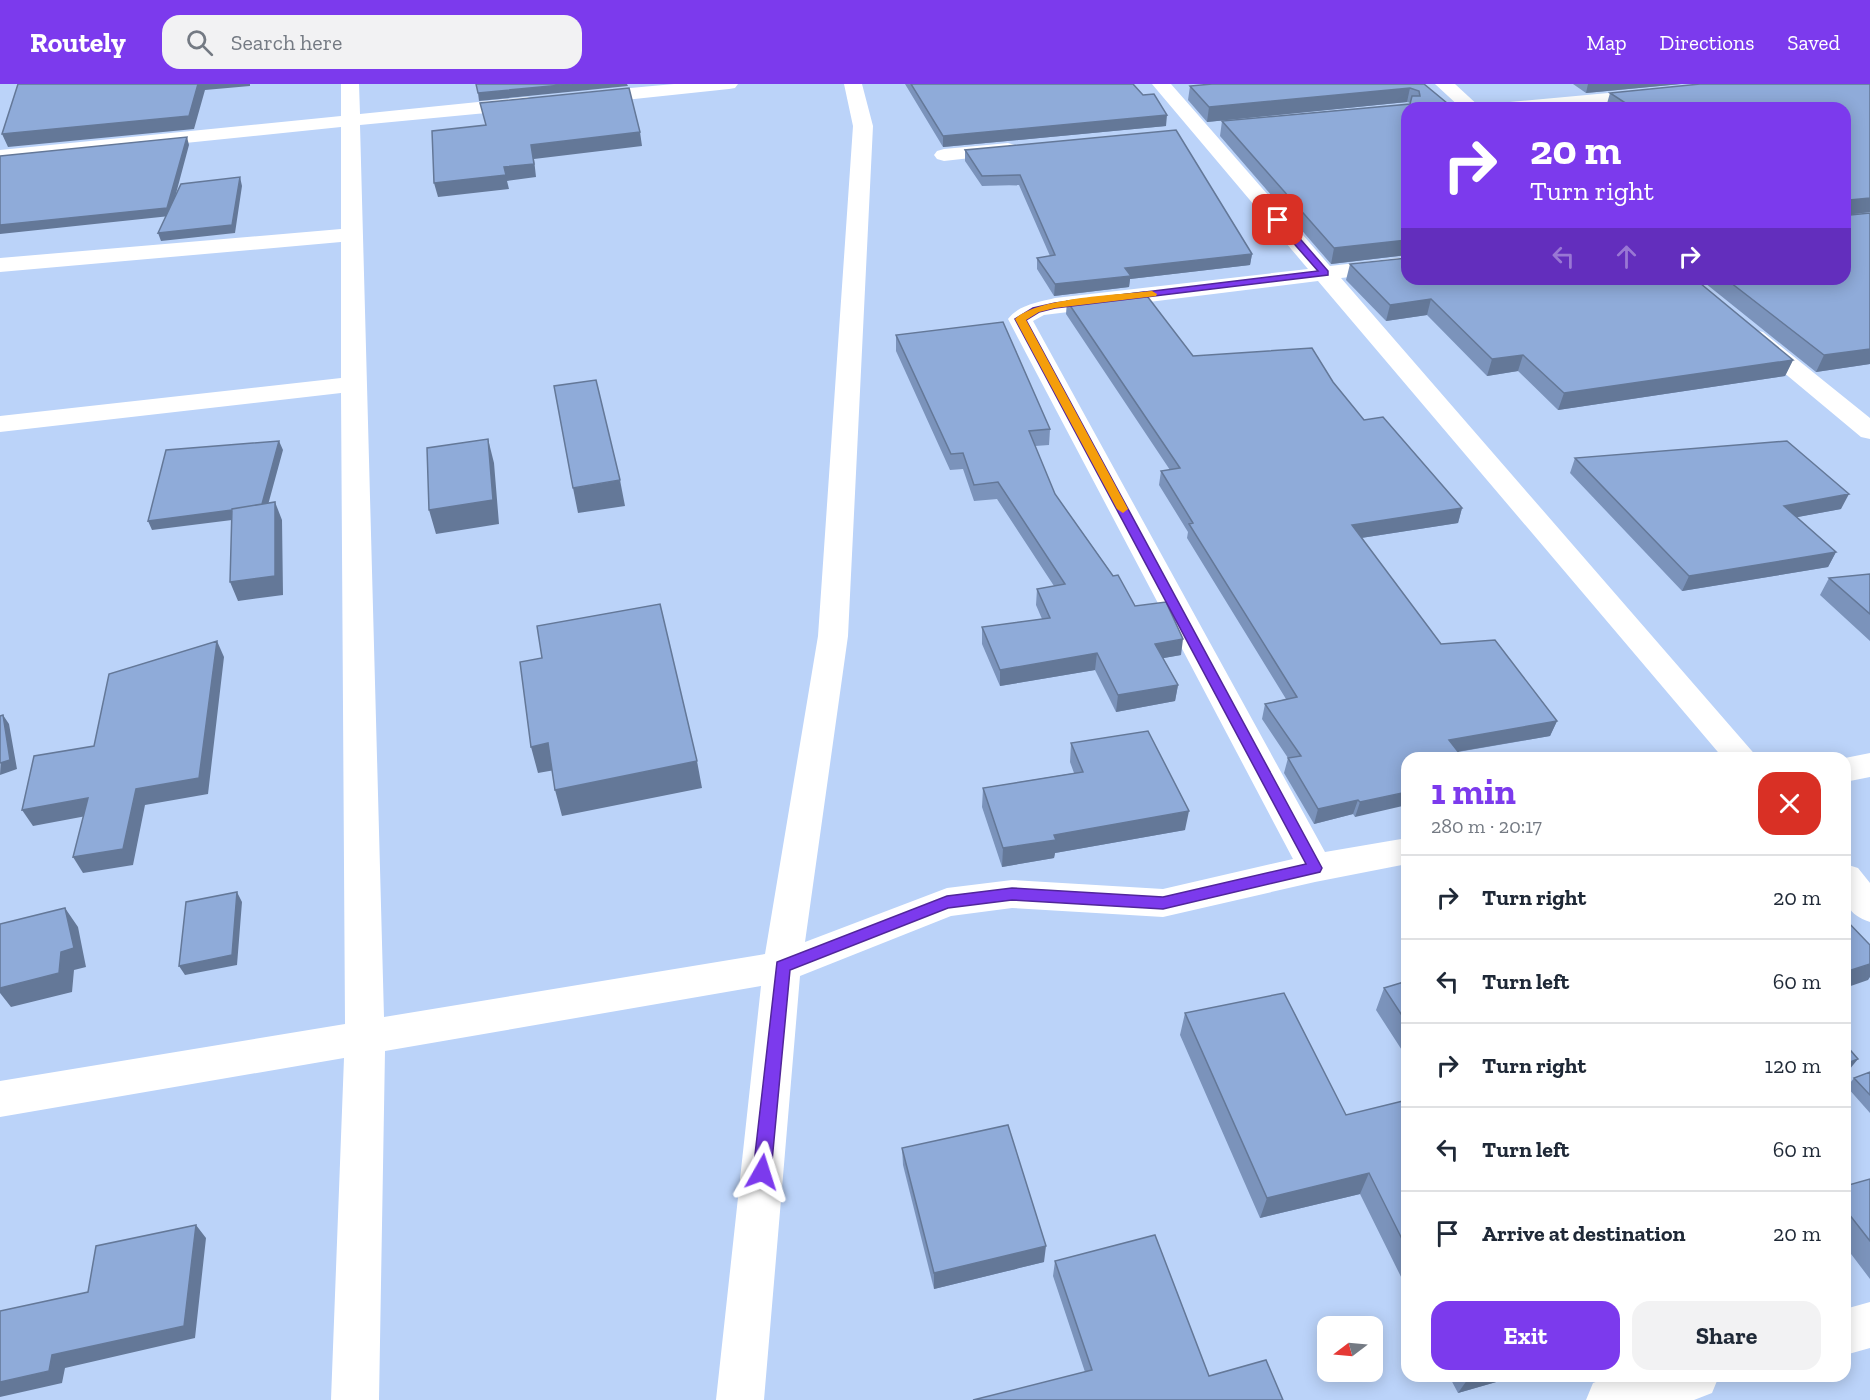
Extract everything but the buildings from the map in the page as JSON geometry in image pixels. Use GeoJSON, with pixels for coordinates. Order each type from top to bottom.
{"type":"FeatureCollection","features":[{"type":"Feature","properties":{"kind":"street"},"geometry":{"type":"LineString","coordinates":[[350,84],[365,1037],[355,1400]]}},
{"type":"Feature","properties":{"kind":"street"},"geometry":{"type":"LineString","coordinates":[[563,100],[729,84]]}},
{"type":"Feature","properties":{"kind":"street"},"geometry":{"type":"LineString","coordinates":[[740,1400],[782,966],[833,636],[863,126],[853,84]]}},
{"type":"Feature","properties":{"kind":"street"},"geometry":{"type":"LineString","coordinates":[[1161,84],[1737,752]]}},
{"type":"Feature","properties":{"kind":"street"},"geometry":{"type":"LineString","coordinates":[[1444,84],[1465,102]]}},
{"type":"Feature","properties":{"kind":"street"},"geometry":{"type":"LineString","coordinates":[[1574,102],[1671,93]]}},
{"type":"Feature","properties":{"kind":"street"},"geometry":{"type":"LineString","coordinates":[[0,156],[540,102]]}},
{"type":"Feature","properties":{"kind":"street"},"geometry":{"type":"LineString","coordinates":[[944,154],[1026,147]]}},
{"type":"Feature","properties":{"kind":"street"},"geometry":{"type":"LineString","coordinates":[[0,264],[351,236]]}},
{"type":"Feature","properties":{"kind":"street"},"geometry":{"type":"LineString","coordinates":[[1315,868],[1020,319],[1036,310],[1055,305],[1401,265]]}},
{"type":"Feature","properties":{"kind":"street"},"geometry":{"type":"LineString","coordinates":[[1737,323],[1865,422]]}},
{"type":"Feature","properties":{"kind":"street"},"geometry":{"type":"LineString","coordinates":[[0,424],[353,384]]}},
{"type":"Feature","properties":{"kind":"street"},"geometry":{"type":"LineString","coordinates":[[1851,769],[1870,765]]}},
{"type":"Feature","properties":{"kind":"street"},"geometry":{"type":"LineString","coordinates":[[0,1099],[782,966],[947,902],[1012,894],[1163,903],[1315,868],[1401,852]]}},
{"type":"Feature","properties":{"kind":"street"},"geometry":{"type":"LineString","coordinates":[[1851,886],[1870,908]]}},
{"type":"Feature","properties":{"kind":"street"},"geometry":{"type":"LineString","coordinates":[[1851,1330],[1870,1325]]}},
{"type":"Feature","properties":{"kind":"street"},"geometry":{"type":"LineString","coordinates":[[1610,1400],[1674,1382]]}},
{"type":"Feature","properties":{"kind":"slow traffic"},"geometry":{"type":"LineString","coordinates":[[1123,509],[1020,319],[1036,310],[1055,305],[1152,294]]}},
{"type":"Feature","properties":{"kind":"route"},"geometry":{"type":"LineString","coordinates":[[762,1172],[782,966],[947,902],[1012,894],[1163,903],[1315,868],[1020,319],[1036,310],[1055,305],[1325,273],[1278,220]]}}]}
